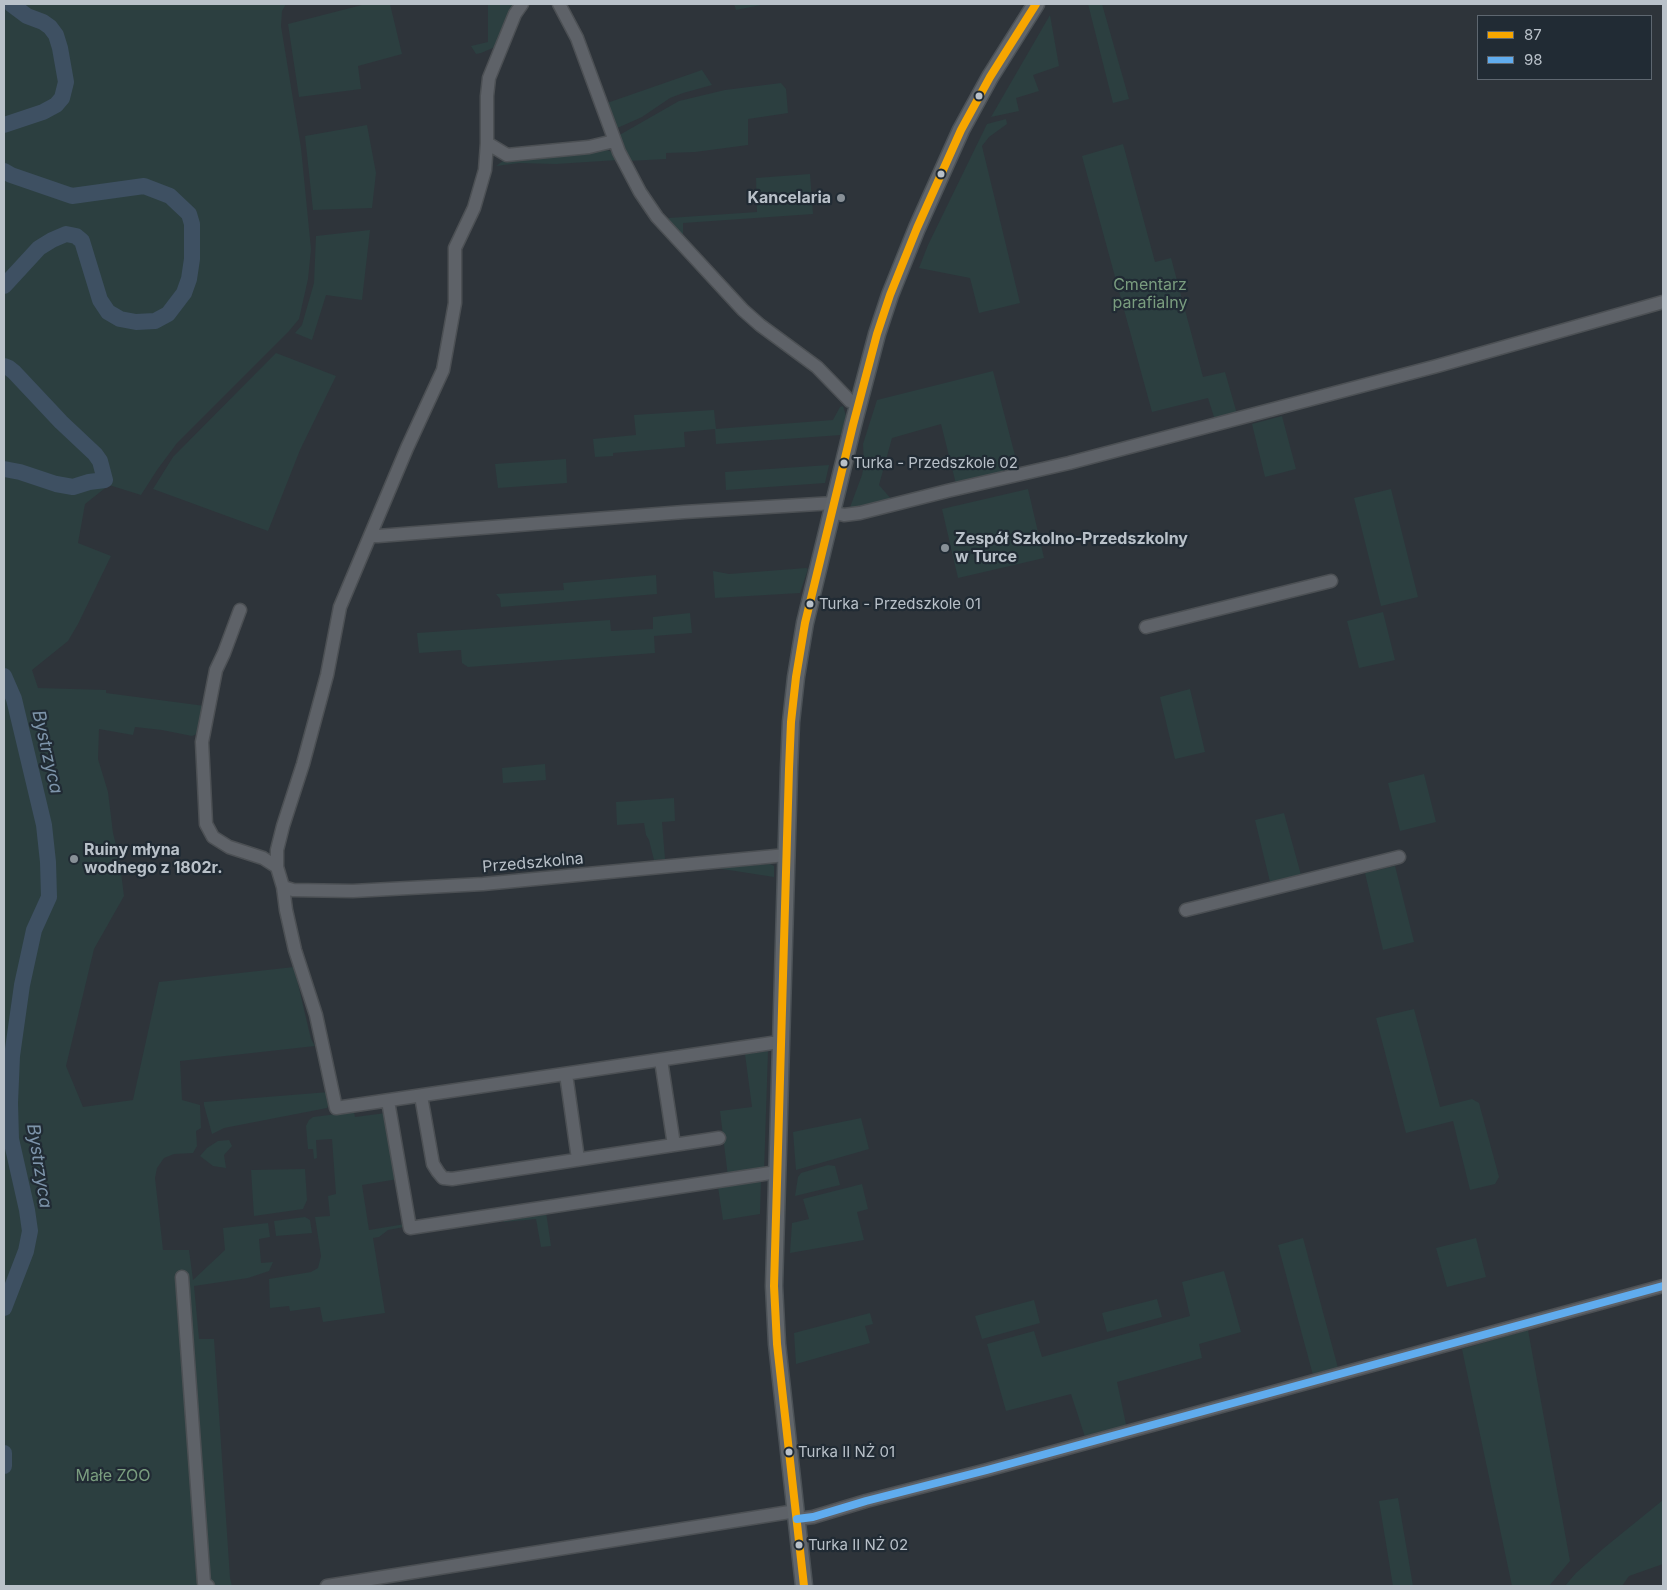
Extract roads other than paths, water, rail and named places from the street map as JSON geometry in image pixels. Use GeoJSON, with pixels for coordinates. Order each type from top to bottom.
{"type":"FeatureCollection","features":[{"type":"Feature","properties":{"kind":"main road"},"geometry":{"type":"LineString","coordinates":[[804,1586],[776,1331],[774,1286],[790,722],[796,677],[805,623],[833,508],[877,334],[890,295],[938,180],[975,103],[1036,4]]}},
{"type":"Feature","properties":{"kind":"street"},"geometry":{"type":"LineString","coordinates":[[522,4],[515,14],[489,78],[485,170],[474,208],[456,248],[455,303],[443,370],[407,448],[337,614],[327,675],[277,850],[277,866],[283,887],[292,939],[316,1015],[336,1108],[781,1043]]}},
{"type":"Feature","properties":{"kind":"street"},"geometry":{"type":"LineString","coordinates":[[559,4],[577,38],[614,141],[632,178],[657,218],[754,320],[817,367],[850,401],[859,404]]}},
{"type":"Feature","properties":{"kind":"street"},"geometry":{"type":"LineString","coordinates":[[485,170],[507,155],[589,147],[614,141]]}},
{"type":"Feature","properties":{"kind":"street"},"geometry":{"type":"LineString","coordinates":[[487,143],[507,155]]}},
{"type":"Feature","properties":{"kind":"street"},"geometry":{"type":"LineString","coordinates":[[370,536],[674,513],[833,508],[844,514],[860,513],[1069,463],[1428,369],[1663,302]]}},
{"type":"Feature","properties":{"kind":"street"},"geometry":{"type":"LineString","coordinates":[[1146,628],[1331,581]]}},
{"type":"Feature","properties":{"kind":"street"},"geometry":{"type":"LineString","coordinates":[[240,610],[216,670],[202,742],[206,824],[213,837],[229,847],[263,858],[277,866]]}},
{"type":"Feature","properties":{"kind":"street","name":"Przedszkolna"},"geometry":{"type":"LineString","coordinates":[[283,887],[293,890],[353,891],[473,884],[786,855]]}},
{"type":"Feature","properties":{"kind":"street"},"geometry":{"type":"LineString","coordinates":[[1186,910],[1399,857]]}},
{"type":"Feature","properties":{"kind":"street"},"geometry":{"type":"LineString","coordinates":[[661,1060],[674,1145]]}},
{"type":"Feature","properties":{"kind":"street"},"geometry":{"type":"LineString","coordinates":[[566,1074],[578,1159]]}},
{"type":"Feature","properties":{"kind":"street"},"geometry":{"type":"LineString","coordinates":[[421,1096],[433,1164],[443,1178],[452,1179],[719,1138]]}},
{"type":"Feature","properties":{"kind":"street"},"geometry":{"type":"LineString","coordinates":[[388,1101],[410,1228],[777,1172]]}},
{"type":"Feature","properties":{"kind":"street"},"geometry":{"type":"LineString","coordinates":[[182,1277],[204,1583],[208,1586]]}},
{"type":"Feature","properties":{"kind":"street"},"geometry":{"type":"LineString","coordinates":[[327,1586],[796,1515],[813,1517],[866,1501],[987,1470],[1663,1286]]}},
{"type":"Feature","properties":{"kind":"waterway","name":"Bystrzyca"},"geometry":{"type":"LineString","coordinates":[[4,125],[43,112],[56,105],[62,98],[66,82],[56,35],[43,22],[27,16],[11,4]]}},
{"type":"Feature","properties":{"kind":"waterway","name":"Bystrzyca"},"geometry":{"type":"LineString","coordinates":[[4,171],[72,196],[144,186],[170,196],[189,214],[192,224],[192,259],[189,279],[184,293],[168,314],[155,321],[136,322],[120,319],[108,312],[100,300],[82,241],[76,236],[66,234],[39,248],[4,286]]}},
{"type":"Feature","properties":{"kind":"waterway","name":"Bystrzyca"},"geometry":{"type":"LineString","coordinates":[[4,366],[14,372],[61,422],[95,454],[100,461],[105,480],[73,487],[4,469]]}},
{"type":"Feature","properties":{"kind":"waterway","name":"Bystrzyca"},"geometry":{"type":"LineString","coordinates":[[4,676],[14,699],[44,825],[49,897],[34,930],[22,985],[12,1056],[11,1139],[30,1231],[26,1251],[4,1308]]}},
{"type":"Feature","properties":{"kind":"waterway","name":"Bystrzyca"},"geometry":{"type":"LineString","coordinates":[[4,1453],[4,1466]]}},
{"type":"Feature","properties":{"kind":"place","name":"Kancelaria"},"geometry":{"type":"Point","coordinates":[841,198]}},
{"type":"Feature","properties":{"kind":"place","name":"Turka - Przedszkole 02"},"geometry":{"type":"Point","coordinates":[844,463]}},
{"type":"Feature","properties":{"kind":"place","name":"Zespół Szkolno-Przedszkolny w Turce"},"geometry":{"type":"Point","coordinates":[945,548]}},
{"type":"Feature","properties":{"kind":"place","name":"Turka - Przedszkole 01"},"geometry":{"type":"Point","coordinates":[810,604]}},
{"type":"Feature","properties":{"kind":"place","name":"Ruiny młyna wodnego z 1802r."},"geometry":{"type":"Point","coordinates":[74,859]}},
{"type":"Feature","properties":{"kind":"place","name":"Turka II NŻ 01"},"geometry":{"type":"Point","coordinates":[789,1452]}},
{"type":"Feature","properties":{"kind":"place","name":"Turka II NŻ 02"},"geometry":{"type":"Point","coordinates":[799,1545]}},
{"type":"Feature","properties":{"kind":"park label","name":"Cmentarz parafialny"},"geometry":{"type":"Point","coordinates":[1150,294]}},
{"type":"Feature","properties":{"kind":"park label","name":"Małe ZOO"},"geometry":{"type":"Point","coordinates":[113,1476]}}]}
